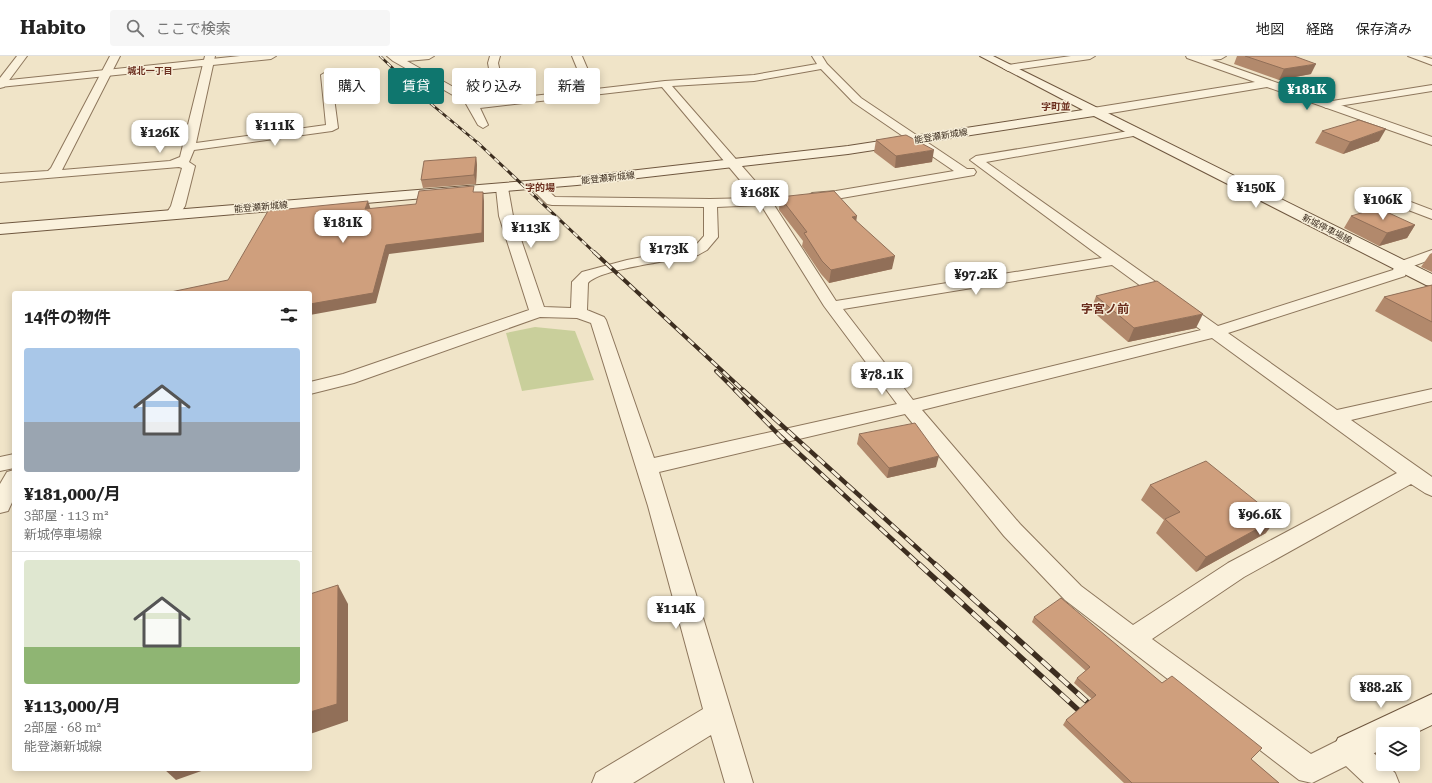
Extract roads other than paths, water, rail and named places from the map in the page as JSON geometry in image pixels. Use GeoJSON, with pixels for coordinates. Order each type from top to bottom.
{"type":"FeatureCollection","features":[{"type":"Feature","properties":{"kind":"main road"},"geometry":{"type":"LineString","coordinates":[[0,84],[106,73],[209,59],[271,56]]}},
{"type":"Feature","properties":{"kind":"main road"},"geometry":{"type":"LineString","coordinates":[[985,56],[1092,112]]}},
{"type":"Feature","properties":{"kind":"main road"},"geometry":{"type":"LineString","coordinates":[[1195,58],[1432,141]]}},
{"type":"Feature","properties":{"kind":"main road","name":"能登瀬新城線"},"geometry":{"type":"LineString","coordinates":[[0,229],[502,188],[734,164],[914,140],[1267,84]]}},
{"type":"Feature","properties":{"kind":"main road","name":"新城停車場線"},"geometry":{"type":"LineString","coordinates":[[1092,112],[1432,281]]}},
{"type":"Feature","properties":{"kind":"main road"},"geometry":{"type":"LineString","coordinates":[[1349,749],[1432,709]]}},
{"type":"Feature","properties":{"kind":"street"},"geometry":{"type":"LineString","coordinates":[[52,174],[56,170],[115,56]]}},
{"type":"Feature","properties":{"kind":"street"},"geometry":{"type":"LineString","coordinates":[[394,57],[429,56]]}},
{"type":"Feature","properties":{"kind":"street"},"geometry":{"type":"LineString","coordinates":[[494,68],[493,63],[495,56]]}},
{"type":"Feature","properties":{"kind":"street"},"geometry":{"type":"LineString","coordinates":[[578,56],[583,68]]}},
{"type":"Feature","properties":{"kind":"street"},"geometry":{"type":"LineString","coordinates":[[817,56],[823,66],[857,100],[914,140],[965,173]]}},
{"type":"Feature","properties":{"kind":"street"},"geometry":{"type":"LineString","coordinates":[[1008,68],[1089,56]]}},
{"type":"Feature","properties":{"kind":"street"},"geometry":{"type":"LineString","coordinates":[[1195,58],[1221,56]]}},
{"type":"Feature","properties":{"kind":"street"},"geometry":{"type":"LineString","coordinates":[[1413,56],[1432,62]]}},
{"type":"Feature","properties":{"kind":"street"},"geometry":{"type":"LineString","coordinates":[[394,57],[469,100],[483,125]]}},
{"type":"Feature","properties":{"kind":"street"},"geometry":{"type":"LineString","coordinates":[[6,62],[20,58]]}},
{"type":"Feature","properties":{"kind":"street"},"geometry":{"type":"LineString","coordinates":[[0,84],[20,58]]}},
{"type":"Feature","properties":{"kind":"street"},"geometry":{"type":"LineString","coordinates":[[180,163],[186,159],[209,59]]}},
{"type":"Feature","properties":{"kind":"street"},"geometry":{"type":"LineString","coordinates":[[600,91],[665,84],[754,78],[823,66]]}},
{"type":"Feature","properties":{"kind":"street"},"geometry":{"type":"LineString","coordinates":[[665,84],[765,201],[832,306],[909,406],[1012,530],[1073,593],[1132,639],[1309,770],[1349,749],[1385,783]]}},
{"type":"Feature","properties":{"kind":"street"},"geometry":{"type":"LineString","coordinates":[[1326,105],[1432,88]]}},
{"type":"Feature","properties":{"kind":"street"},"geometry":{"type":"LineString","coordinates":[[188,147],[332,128],[329,104]]}},
{"type":"Feature","properties":{"kind":"street"},"geometry":{"type":"LineString","coordinates":[[473,106],[487,104]]}},
{"type":"Feature","properties":{"kind":"street"},"geometry":{"type":"LineString","coordinates":[[1135,133],[976,160],[985,169],[1116,260],[1432,488]]}},
{"type":"Feature","properties":{"kind":"street"},"geometry":{"type":"LineString","coordinates":[[0,178],[180,163],[189,166],[178,206],[173,214]]}},
{"type":"Feature","properties":{"kind":"street"},"geometry":{"type":"LineString","coordinates":[[535,185],[552,201],[710,203],[765,201],[836,195],[985,169]]}},
{"type":"Feature","properties":{"kind":"street"},"geometry":{"type":"LineString","coordinates":[[502,188],[506,216],[538,312]]}},
{"type":"Feature","properties":{"kind":"street"},"geometry":{"type":"LineString","coordinates":[[1395,200],[1432,215]]}},
{"type":"Feature","properties":{"kind":"street"},"geometry":{"type":"LineString","coordinates":[[579,313],[580,282],[587,275],[627,264],[693,252],[702,247],[711,237],[710,203]]}},
{"type":"Feature","properties":{"kind":"street"},"geometry":{"type":"LineString","coordinates":[[647,467],[909,406],[1215,332],[1400,273],[1401,266],[1432,254]]}},
{"type":"Feature","properties":{"kind":"street"},"geometry":{"type":"LineString","coordinates":[[832,306],[1116,260]]}},
{"type":"Feature","properties":{"kind":"street"},"geometry":{"type":"LineString","coordinates":[[312,388],[348,379],[538,312],[579,313],[598,320],[678,565],[718,715],[739,783]]}},
{"type":"Feature","properties":{"kind":"street"},"geometry":{"type":"LineString","coordinates":[[1335,417],[1432,395]]}},
{"type":"Feature","properties":{"kind":"street"},"geometry":{"type":"LineString","coordinates":[[0,464],[12,461]]}},
{"type":"Feature","properties":{"kind":"street"},"geometry":{"type":"LineString","coordinates":[[1132,639],[1236,570],[1412,474]]}},
{"type":"Feature","properties":{"kind":"street"},"geometry":{"type":"LineString","coordinates":[[0,505],[12,481]]}},
{"type":"Feature","properties":{"kind":"street"},"geometry":{"type":"LineString","coordinates":[[606,783],[718,715]]}},
{"type":"Feature","properties":{"kind":"railway"},"geometry":{"type":"LineString","coordinates":[[380,56],[424,98],[478,143]]}},
{"type":"Feature","properties":{"kind":"railway"},"geometry":{"type":"LineString","coordinates":[[477,142],[595,253]]}},
{"type":"Feature","properties":{"kind":"railway"},"geometry":{"type":"LineString","coordinates":[[594,252],[744,391]]}},
{"type":"Feature","properties":{"kind":"railway"},"geometry":{"type":"LineString","coordinates":[[716,371],[735,390]]}},
{"type":"Feature","properties":{"kind":"railway"},"geometry":{"type":"LineString","coordinates":[[735,390],[780,436],[920,565]]}},
{"type":"Feature","properties":{"kind":"railway"},"geometry":{"type":"LineString","coordinates":[[743,390],[936,565]]}},
{"type":"Feature","properties":{"kind":"railway"},"geometry":{"type":"LineString","coordinates":[[919,564],[1087,718]]}},
{"type":"Feature","properties":{"kind":"railway"},"geometry":{"type":"LineString","coordinates":[[935,564],[1096,710]]}},
{"type":"Feature","properties":{"kind":"district","name":"城北一丁目"},"geometry":{"type":"Point","coordinates":[150,71]}},
{"type":"Feature","properties":{"kind":"district","name":"字町並"},"geometry":{"type":"Point","coordinates":[1056,106]}},
{"type":"Feature","properties":{"kind":"district","name":"字的場"},"geometry":{"type":"Point","coordinates":[540,187]}},
{"type":"Feature","properties":{"kind":"district","name":"字宮ノ前"},"geometry":{"type":"Point","coordinates":[1105,309]}}]}
